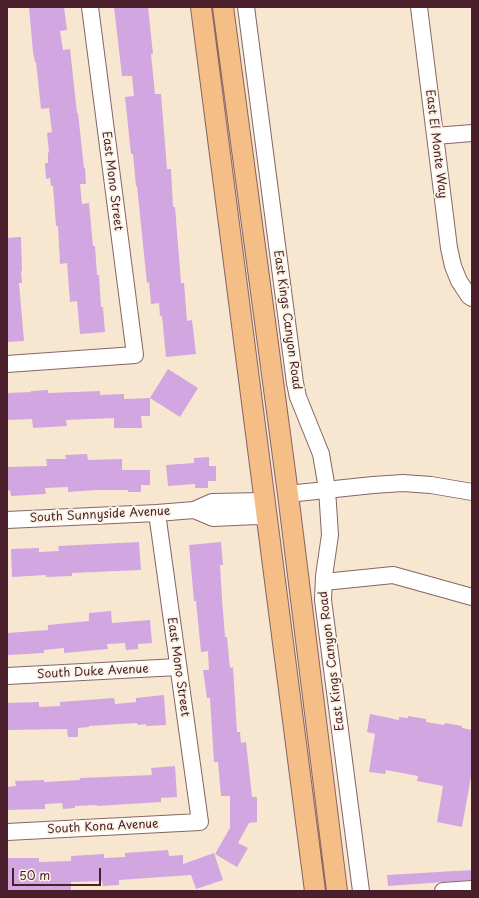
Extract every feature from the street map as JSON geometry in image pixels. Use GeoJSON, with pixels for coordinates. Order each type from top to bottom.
{"type":"FeatureCollection","features":[{"type":"Feature","properties":{"kind":"main road"},"geometry":{"type":"LineString","coordinates":[[200,7],[315,891]]}},
{"type":"Feature","properties":{"kind":"main road","name":"East Kings Canyon Road"},"geometry":{"type":"LineString","coordinates":[[223,7],[288,494],[337,891]]}},
{"type":"Feature","properties":{"kind":"main road"},"geometry":{"type":"LineString","coordinates":[[240,308],[255,340],[273,481],[280,492],[288,494]]}},
{"type":"Feature","properties":{"kind":"main road"},"geometry":{"type":"LineString","coordinates":[[265,510],[272,507],[278,521],[295,647],[310,679]]}},
{"type":"Feature","properties":{"kind":"street","name":"East Mono Street"},"geometry":{"type":"LineString","coordinates":[[7,364],[134,355],[90,7]]}},
{"type":"Feature","properties":{"kind":"street","name":"East Kings Canyon Road"},"geometry":{"type":"LineString","coordinates":[[246,7],[295,384],[298,397],[321,454],[327,490],[330,535],[323,600],[361,891]]}},
{"type":"Feature","properties":{"kind":"street","name":"East El Monte Way"},"geometry":{"type":"LineString","coordinates":[[419,7],[449,248],[453,266],[459,281],[472,298]]}},
{"type":"Feature","properties":{"kind":"street"},"geometry":{"type":"LineString","coordinates":[[436,136],[472,133]]}},
{"type":"Feature","properties":{"kind":"street"},"geometry":{"type":"LineString","coordinates":[[288,494],[403,483],[431,485],[472,492]]}},
{"type":"Feature","properties":{"kind":"street","name":"South Sunnyside Avenue"},"geometry":{"type":"LineString","coordinates":[[7,520],[194,510],[212,502],[265,510]]}},
{"type":"Feature","properties":{"kind":"street","name":"East Mono Street"},"geometry":{"type":"LineString","coordinates":[[157,513],[200,822]]}},
{"type":"Feature","properties":{"kind":"street"},"geometry":{"type":"LineString","coordinates":[[324,582],[393,575],[472,597]]}},
{"type":"Feature","properties":{"kind":"street","name":"South Duke Avenue"},"geometry":{"type":"LineString","coordinates":[[7,676],[178,667]]}},
{"type":"Feature","properties":{"kind":"street","name":"South Kona Avenue"},"geometry":{"type":"LineString","coordinates":[[7,832],[200,822]]}},
{"type":"Feature","properties":{"kind":"street"},"geometry":{"type":"LineString","coordinates":[[443,891],[472,889]]}},
{"type":"Feature","properties":{"kind":"building"},"geometry":{"type":"Polygon","coordinates":[[[29,7],[64,7],[67,30],[60,31],[63,50],[70,49],[85,168],[86,184],[80,184],[82,204],[89,203],[93,246],[95,246],[97,275],[99,275],[101,307],[103,307],[105,332],[80,334],[77,301],[70,302],[67,263],[60,264],[58,226],[56,226],[53,186],[51,186],[50,178],[46,179],[45,163],[48,163],[49,152],[47,133],[52,132],[49,108],[41,109],[36,62],[33,52],[29,7]]]}},
{"type":"Feature","properties":{"kind":"building"},"geometry":{"type":"Polygon","coordinates":[[[114,7],[148,7],[153,54],[151,54],[155,94],[161,94],[167,169],[171,169],[173,207],[175,207],[181,283],[184,283],[187,321],[192,320],[196,354],[166,357],[162,316],[160,316],[159,303],[151,304],[149,282],[147,283],[137,186],[133,154],[131,154],[125,97],[134,96],[132,76],[122,76],[114,7]]]}},
{"type":"Feature","properties":{"kind":"building"},"geometry":{"type":"Polygon","coordinates":[[[21,237],[22,283],[19,283],[24,341],[7,342],[7,238],[21,237]]]}},
{"type":"Feature","properties":{"kind":"building"},"geometry":{"type":"Polygon","coordinates":[[[168,369],[198,388],[180,417],[150,398],[168,369]]]}},
{"type":"Feature","properties":{"kind":"building"},"geometry":{"type":"Polygon","coordinates":[[[48,390],[48,393],[100,391],[100,395],[124,394],[124,399],[150,398],[150,416],[141,416],[142,428],[114,428],[114,418],[66,420],[67,426],[33,428],[32,419],[7,420],[7,393],[48,390]]]}},
{"type":"Feature","properties":{"kind":"building"},"geometry":{"type":"Polygon","coordinates":[[[87,454],[88,460],[122,459],[122,470],[150,470],[150,485],[141,485],[141,492],[128,492],[128,490],[96,490],[68,492],[68,487],[45,488],[46,494],[11,496],[10,490],[7,491],[7,467],[47,466],[46,459],[66,459],[65,455],[87,454]]]}},
{"type":"Feature","properties":{"kind":"building"},"geometry":{"type":"Polygon","coordinates":[[[209,457],[209,466],[216,466],[216,481],[208,481],[208,488],[195,488],[195,484],[168,486],[166,465],[194,463],[194,458],[209,457]]]}},
{"type":"Feature","properties":{"kind":"building"},"geometry":{"type":"Polygon","coordinates":[[[139,542],[141,570],[72,573],[72,576],[46,577],[46,575],[12,577],[11,549],[39,548],[39,552],[59,551],[58,546],[139,542]]]}},
{"type":"Feature","properties":{"kind":"building"},"geometry":{"type":"Polygon","coordinates":[[[221,542],[223,565],[220,565],[225,637],[227,637],[230,668],[233,667],[237,732],[240,732],[241,743],[246,742],[252,797],[257,797],[257,822],[249,823],[238,843],[248,848],[237,867],[215,854],[230,828],[230,796],[221,796],[218,762],[214,762],[210,698],[207,698],[203,670],[209,670],[208,651],[201,652],[196,601],[194,601],[189,545],[221,542]]]}},
{"type":"Feature","properties":{"kind":"building"},"geometry":{"type":"Polygon","coordinates":[[[111,611],[112,623],[150,620],[152,643],[138,644],[138,649],[126,650],[125,643],[107,644],[108,649],[64,653],[64,648],[44,650],[44,653],[7,655],[7,633],[48,630],[48,625],[89,621],[89,613],[111,611]]]}},
{"type":"Feature","properties":{"kind":"building"},"geometry":{"type":"Polygon","coordinates":[[[164,695],[166,725],[146,726],[146,724],[138,725],[137,723],[89,726],[78,728],[78,737],[68,737],[67,729],[7,730],[7,703],[39,702],[39,707],[60,706],[60,702],[114,698],[115,704],[136,702],[136,698],[164,695]]]}},
{"type":"Feature","properties":{"kind":"building"},"geometry":{"type":"Polygon","coordinates":[[[370,714],[399,720],[399,717],[408,718],[408,716],[426,719],[426,722],[444,725],[445,723],[462,726],[462,728],[472,730],[472,771],[462,827],[437,822],[443,786],[417,781],[418,776],[386,770],[385,774],[369,772],[375,734],[367,732],[370,714]]]}},
{"type":"Feature","properties":{"kind":"building"},"geometry":{"type":"Polygon","coordinates":[[[175,766],[177,797],[161,798],[161,802],[75,806],[75,808],[63,809],[62,803],[45,804],[45,809],[7,810],[7,787],[16,786],[15,781],[44,780],[44,782],[80,780],[80,778],[152,775],[151,768],[175,766]]]}},
{"type":"Feature","properties":{"kind":"building"},"geometry":{"type":"Polygon","coordinates":[[[168,850],[169,856],[183,855],[183,864],[214,853],[223,880],[196,889],[191,875],[119,880],[119,885],[103,886],[102,881],[71,882],[71,890],[7,891],[7,858],[39,858],[39,862],[71,861],[71,856],[104,854],[104,858],[125,857],[125,853],[168,850]]]}},
{"type":"Feature","properties":{"kind":"building"},"geometry":{"type":"Polygon","coordinates":[[[472,870],[472,880],[388,886],[387,875],[472,870]]]}}]}
